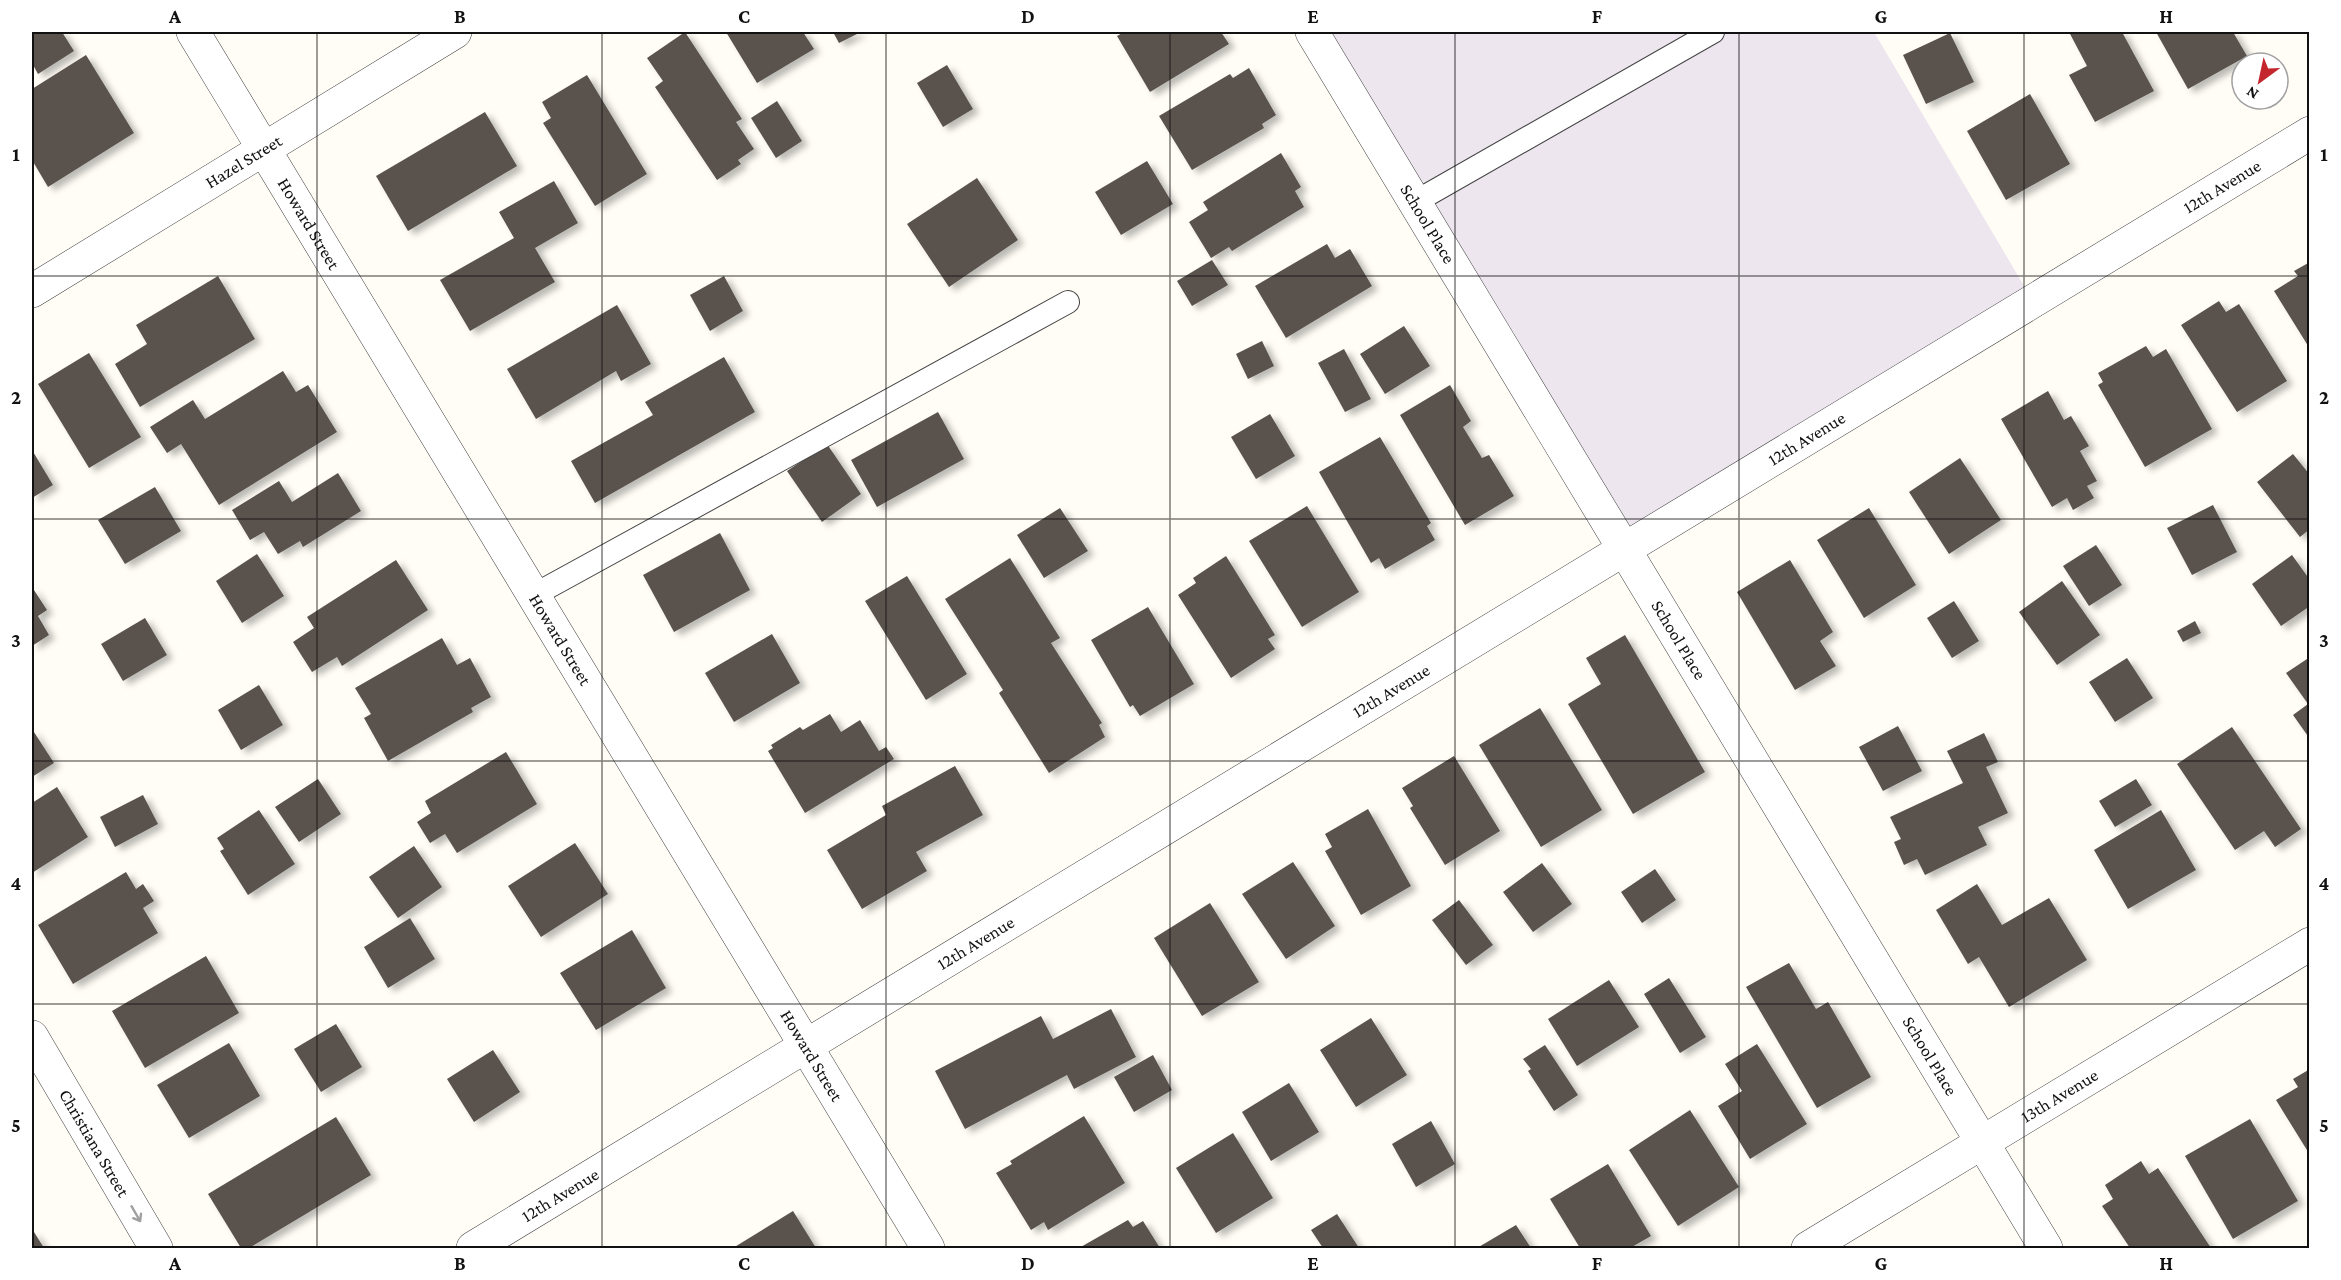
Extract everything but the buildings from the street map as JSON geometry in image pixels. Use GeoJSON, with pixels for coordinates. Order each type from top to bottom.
{"type":"FeatureCollection","features":[{"type":"Feature","properties":{"kind":"street","name":"Howard Street"},"geometry":{"type":"LineString","coordinates":[[193,32],[927,1248]]}},
{"type":"Feature","properties":{"kind":"street","name":"Hazel Street"},"geometry":{"type":"LineString","coordinates":[[32,291],[455,32]]}},
{"type":"Feature","properties":{"kind":"street","name":"School Place"},"geometry":{"type":"LineString","coordinates":[[1312,32],[2046,1248]]}},
{"type":"Feature","properties":{"kind":"street","name":"12th Avenue"},"geometry":{"type":"LineString","coordinates":[[473,1248],[2310,134]]}},
{"type":"Feature","properties":{"kind":"street","name":"13th Avenue"},"geometry":{"type":"LineString","coordinates":[[1808,1248],[2310,944]]}},
{"type":"Feature","properties":{"kind":"street","name":"Christiana Street"},"geometry":{"type":"LineString","coordinates":[[32,1037],[156,1248]]}},
{"type":"Feature","properties":{"kind":"lane"},"geometry":{"type":"LineString","coordinates":[[1415,202],[1713,32]]}},
{"type":"Feature","properties":{"kind":"lane"},"geometry":{"type":"LineString","coordinates":[[534,596],[1068,302]]}},
{"type":"Feature","properties":{"kind":"shaded area"},"geometry":{"type":"Polygon","coordinates":[[[1312,32],[1874,32],[2033,301],[1624,549],[1312,32]]]}}]}
